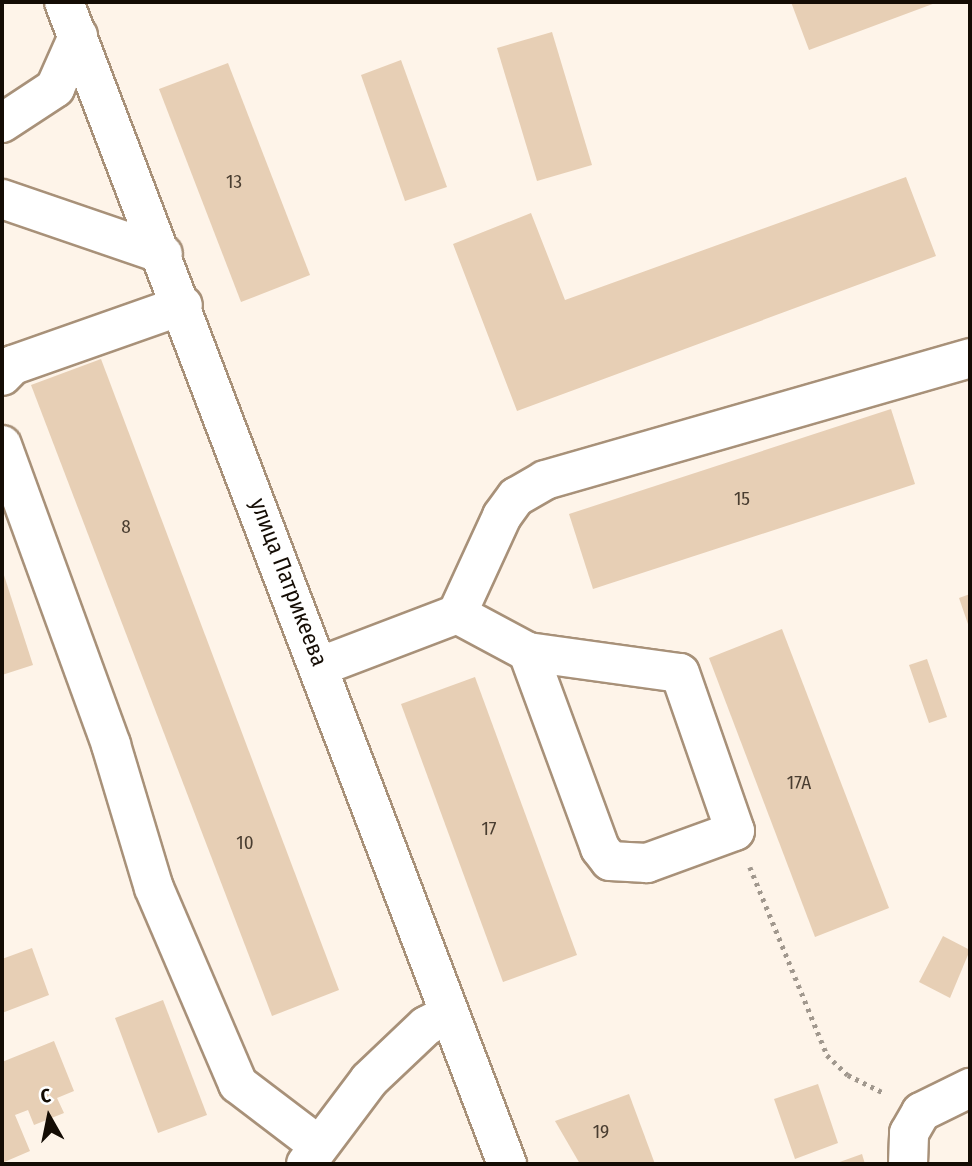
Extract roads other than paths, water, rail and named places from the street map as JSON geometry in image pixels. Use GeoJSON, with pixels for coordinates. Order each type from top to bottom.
{"type":"FeatureCollection","features":[{"type":"Feature","properties":{"kind":"street"},"geometry":{"type":"LineString","coordinates":[[2,123],[55,88],[71,19]]}},
{"type":"Feature","properties":{"kind":"street","name":"улица Патрикеева"},"geometry":{"type":"LineString","coordinates":[[71,19],[321,666],[507,1164]]}},
{"type":"Feature","properties":{"kind":"street"},"geometry":{"type":"LineString","coordinates":[[2,199],[163,254]]}},
{"type":"Feature","properties":{"kind":"street"},"geometry":{"type":"LineString","coordinates":[[2,376],[13,365],[183,305]]}},
{"type":"Feature","properties":{"kind":"street"},"geometry":{"type":"LineString","coordinates":[[321,666],[457,614],[502,516],[516,497],[545,480],[970,358]]}},
{"type":"Feature","properties":{"kind":"street"},"geometry":{"type":"LineString","coordinates":[[2,445],[111,745],[154,888],[239,1084],[312,1155],[369,1080],[425,1026],[449,1014]]}},
{"type":"Feature","properties":{"kind":"street"},"geometry":{"type":"LineString","coordinates":[[457,614],[528,652],[680,673],[735,831],[647,863],[610,861],[600,848],[528,652]]}},
{"type":"Feature","properties":{"kind":"street"},"geometry":{"type":"LineString","coordinates":[[908,1164],[909,1133],[921,1112],[970,1088]]}}]}
